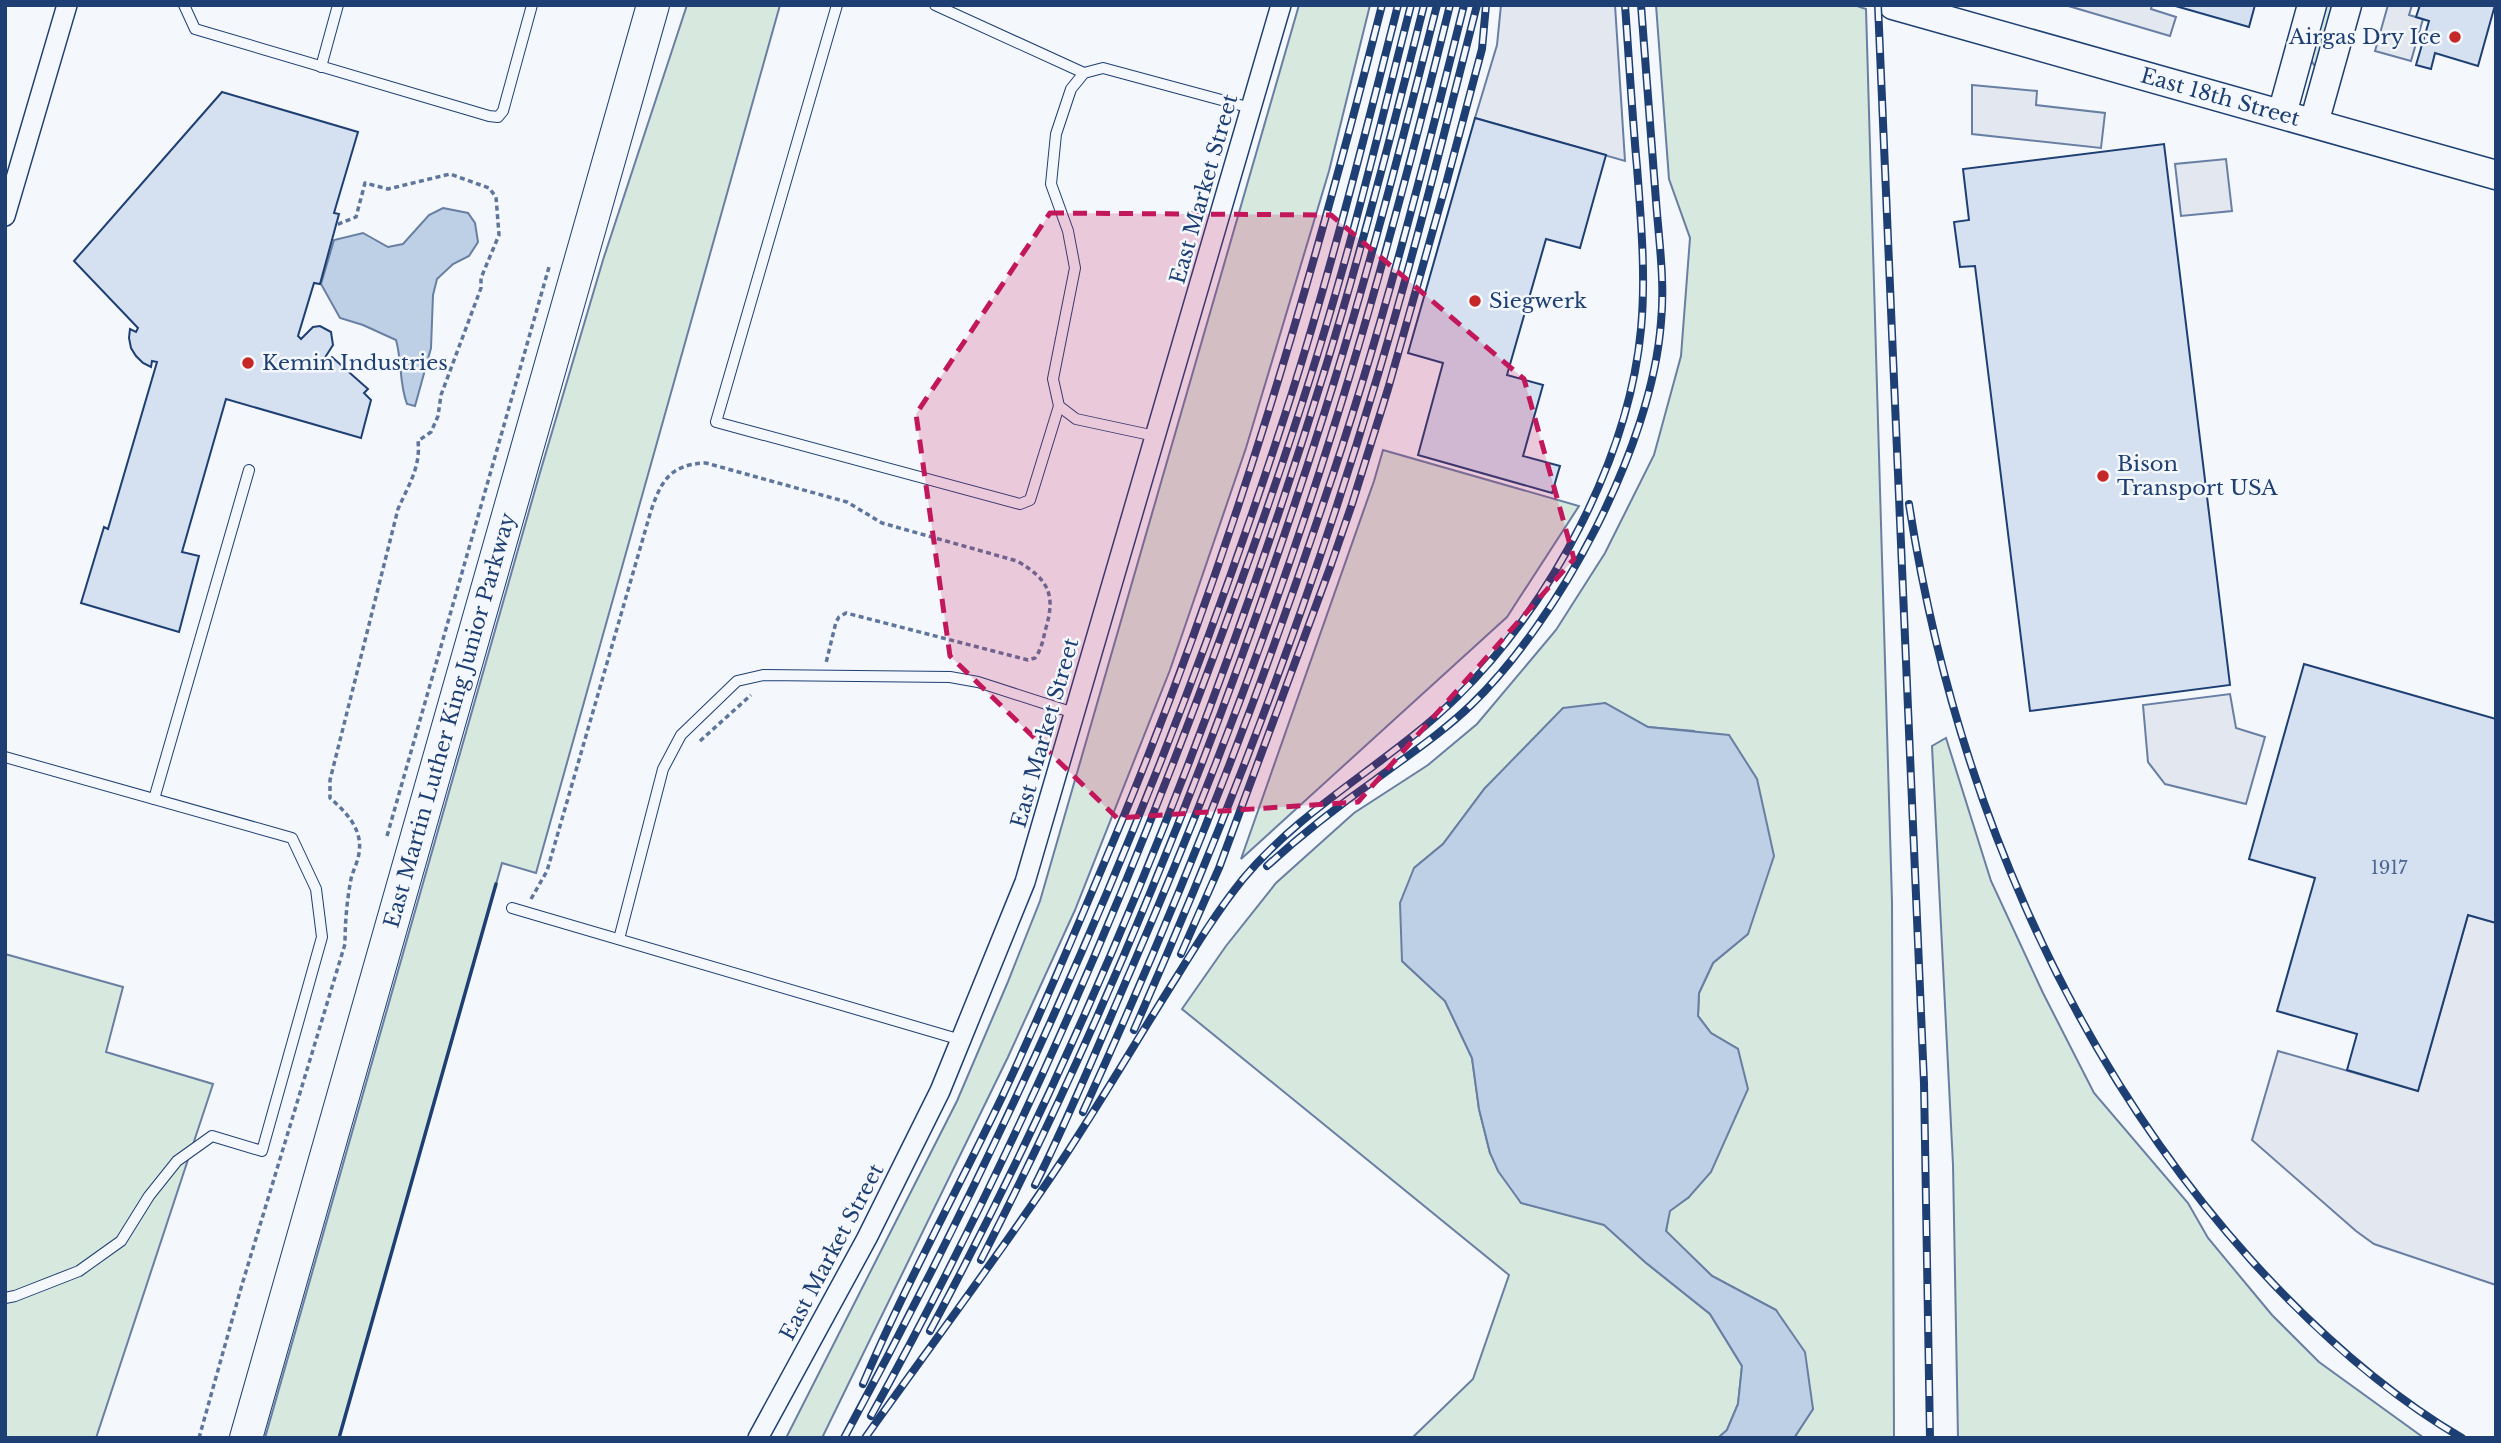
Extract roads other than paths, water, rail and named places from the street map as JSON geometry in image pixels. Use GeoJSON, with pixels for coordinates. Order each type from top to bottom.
{"type":"FeatureCollection","features":[{"type":"Feature","properties":{"kind":"main road","name":"East Martin Luther King Junior Parkway"},"geometry":{"type":"LineString","coordinates":[[246,1438],[653,5]]}},
{"type":"Feature","properties":{"kind":"street"},"geometry":{"type":"LineString","coordinates":[[5,216],[66,5]]}},
{"type":"Feature","properties":{"kind":"street","name":"East Market Street"},"geometry":{"type":"LineString","coordinates":[[758,1438],[867,1238],[940,1091],[1025,882],[1281,5]]}},
{"type":"Feature","properties":{"kind":"street","name":"East 18th Street"},"geometry":{"type":"LineString","coordinates":[[1894,5],[2496,175]]}},
{"type":"Feature","properties":{"kind":"street"},"geometry":{"type":"LineString","coordinates":[[2282,114],[2312,5]]}},
{"type":"Feature","properties":{"kind":"street"},"geometry":{"type":"LineString","coordinates":[[2314,123],[2347,5]]}},
{"type":"Feature","properties":{"kind":"lane"},"geometry":{"type":"LineString","coordinates":[[184,5],[195,29],[489,117],[498,117],[503,111],[532,5]]}},
{"type":"Feature","properties":{"kind":"lane"},"geometry":{"type":"LineString","coordinates":[[321,67],[338,5]]}},
{"type":"Feature","properties":{"kind":"lane"},"geometry":{"type":"LineString","coordinates":[[837,5],[716,422],[1020,503],[1030,500],[1059,406],[1053,379],[1074,268],[1068,231],[1051,184],[1056,134],[1071,89],[1084,73],[1103,68],[1251,108]]}},
{"type":"Feature","properties":{"kind":"lane"},"geometry":{"type":"LineString","coordinates":[[935,5],[1084,73]]}},
{"type":"Feature","properties":{"kind":"lane"},"geometry":{"type":"LineString","coordinates":[[1059,406],[1076,418],[1155,436]]}},
{"type":"Feature","properties":{"kind":"lane"},"geometry":{"type":"LineString","coordinates":[[153,799],[249,470]]}},
{"type":"Feature","properties":{"kind":"lane"},"geometry":{"type":"LineString","coordinates":[[619,939],[663,769],[681,735],[737,681],[763,675],[950,677],[978,682],[1074,713]]}},
{"type":"Feature","properties":{"kind":"lane"},"geometry":{"type":"LineString","coordinates":[[5,757],[292,838],[317,889],[322,937],[262,1151],[212,1136],[177,1161],[149,1196],[121,1241],[79,1271],[5,1298]]}},
{"type":"Feature","properties":{"kind":"lane"},"geometry":{"type":"LineString","coordinates":[[512,908],[961,1040]]}},
{"type":"Feature","properties":{"kind":"water"},"geometry":{"type":"Polygon","coordinates":[[[443,208],[468,213],[475,223],[478,242],[469,256],[453,264],[437,279],[433,295],[431,348],[415,406],[407,404],[404,396],[396,340],[340,318],[321,284],[334,240],[363,233],[388,247],[403,244],[429,215],[443,208]]]}},
{"type":"Feature","properties":{"kind":"water"},"geometry":{"type":"Polygon","coordinates":[[[1605,703],[1648,727],[1729,735],[1757,779],[1774,856],[1748,934],[1713,963],[1699,993],[1698,1016],[1711,1033],[1738,1049],[1748,1089],[1711,1172],[1689,1197],[1670,1211],[1666,1231],[1712,1276],[1776,1310],[1805,1352],[1813,1409],[1794,1438],[1718,1438],[1727,1430],[1738,1404],[1742,1366],[1710,1314],[1604,1225],[1521,1203],[1498,1171],[1490,1153],[1479,1109],[1472,1058],[1445,1001],[1402,961],[1400,903],[1414,868],[1443,844],[1485,788],[1563,708],[1605,703]]]}},
{"type":"Feature","properties":{"kind":"railway"},"geometry":{"type":"LineString","coordinates":[[863,1384],[1018,1062],[1094,888],[1163,719],[1200,618],[1267,416],[1327,211],[1382,5]]}},
{"type":"Feature","properties":{"kind":"railway"},"geometry":{"type":"LineString","coordinates":[[844,1438],[911,1312],[1035,1056],[1093,926],[1199,663],[1247,529],[1307,345],[1348,200],[1398,5]]}},
{"type":"Feature","properties":{"kind":"railway"},"geometry":{"type":"LineString","coordinates":[[871,1416],[965,1238],[1051,1055],[1131,870],[1204,682],[1278,478],[1327,323],[1411,5]]}},
{"type":"Feature","properties":{"kind":"railway"},"geometry":{"type":"LineString","coordinates":[[930,1331],[990,1215],[1101,978],[1200,735],[1245,612],[1327,363],[1378,185],[1424,5]]}},
{"type":"Feature","properties":{"kind":"railway"},"geometry":{"type":"LineString","coordinates":[[981,1260],[1080,1054],[1126,950],[1212,738],[1289,522],[1340,363],[1384,210],[1437,5]]}},
{"type":"Feature","properties":{"kind":"railway"},"geometry":{"type":"LineString","coordinates":[[1035,1185],[1158,906],[1238,707],[1286,572],[1364,329],[1450,5]]}},
{"type":"Feature","properties":{"kind":"railway"},"geometry":{"type":"LineString","coordinates":[[1083,1112],[1181,887],[1241,735],[1297,581],[1381,319],[1464,5]]}},
{"type":"Feature","properties":{"kind":"railway"},"geometry":{"type":"LineString","coordinates":[[1134,1030],[1235,789],[1324,543],[1391,332],[1477,5]]}},
{"type":"Feature","properties":{"kind":"railway"},"geometry":{"type":"LineString","coordinates":[[1181,954],[1219,868],[1352,504],[1388,389],[1446,184],[1482,49],[1486,5]]}},
{"type":"Feature","properties":{"kind":"railway"},"geometry":{"type":"LineString","coordinates":[[865,1438],[1039,1194],[1200,940],[1243,879],[1267,853],[1320,806],[1404,743],[1457,697],[1523,619],[1553,575],[1579,528],[1602,479],[1620,429],[1633,378],[1641,329],[1642,248],[1625,5]]}},
{"type":"Feature","properties":{"kind":"railway"},"geometry":{"type":"LineString","coordinates":[[1267,866],[1334,810],[1448,725],[1471,705],[1504,669],[1568,579],[1596,528],[1620,475],[1640,422],[1654,371],[1662,307],[1661,262],[1641,5]]}},
{"type":"Feature","properties":{"kind":"railway"},"geometry":{"type":"LineString","coordinates":[[1878,5],[1924,1083],[1930,1438]]}},
{"type":"Feature","properties":{"kind":"railway"},"geometry":{"type":"LineString","coordinates":[[1909,504],[1928,607],[1954,710],[1987,810],[2026,908],[2072,1002],[2125,1093],[2185,1180],[2276,1286],[2350,1357],[2404,1400],[2462,1438]]}},
{"type":"Feature","properties":{"kind":"place","name":"Airgas Dry Ice"},"geometry":{"type":"Point","coordinates":[2455,37]}},
{"type":"Feature","properties":{"kind":"place","name":"Siegwerk"},"geometry":{"type":"Point","coordinates":[1475,301]}},
{"type":"Feature","properties":{"kind":"place","name":"Kemin Industries"},"geometry":{"type":"Point","coordinates":[248,363]}},
{"type":"Feature","properties":{"kind":"place","name":"Bison Transport USA"},"geometry":{"type":"Point","coordinates":[2103,476]}}]}
